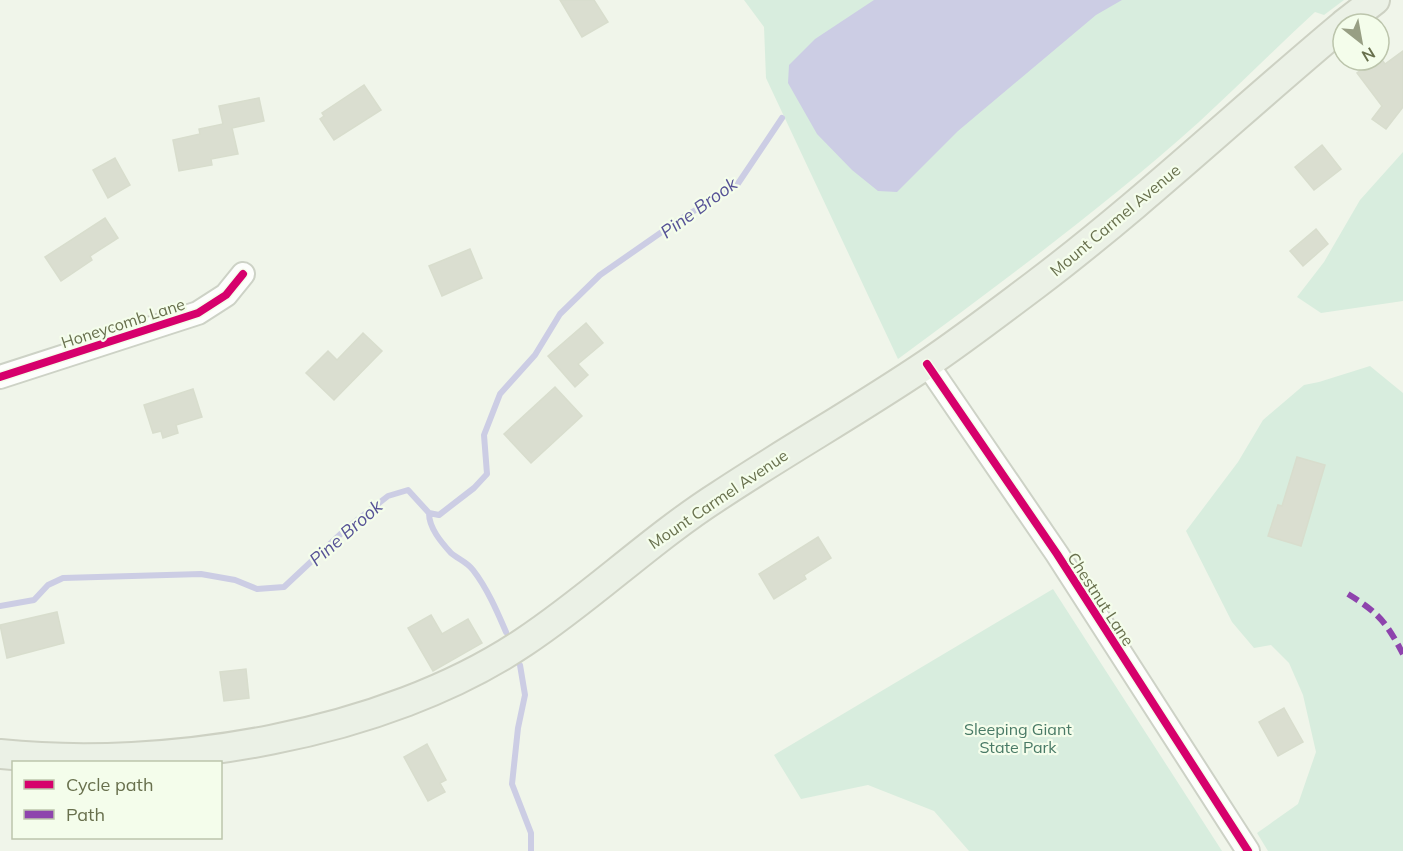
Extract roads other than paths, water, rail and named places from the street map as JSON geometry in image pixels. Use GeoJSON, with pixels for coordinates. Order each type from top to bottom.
{"type":"FeatureCollection","features":[{"type":"Feature","properties":{"kind":"main road","name":"Mount Carmel Avenue"},"geometry":{"type":"LineString","coordinates":[[1360,12],[1376,0]]}},
{"type":"Feature","properties":{"kind":"main road","name":"Mount Carmel Avenue"},"geometry":{"type":"LineString","coordinates":[[0,754],[82,759],[130,757],[222,747],[318,730],[394,706],[469,674],[523,643],[579,602],[676,524],[927,364],[1096,237],[1331,35]]}},
{"type":"Feature","properties":{"kind":"street","name":"Honeycomb Lane"},"geometry":{"type":"LineString","coordinates":[[0,377],[198,313],[226,295],[243,274]]}},
{"type":"Feature","properties":{"kind":"street","name":"Chestnut Lane"},"geometry":{"type":"LineString","coordinates":[[927,364],[1057,554],[1248,851]]}},
{"type":"Feature","properties":{"kind":"water"},"geometry":{"type":"Polygon","coordinates":[[[874,0],[1122,0],[1096,15],[958,131],[897,192],[878,191],[852,170],[817,134],[788,83],[789,65],[815,39],[874,0]]]}},
{"type":"Feature","properties":{"kind":"waterway","name":"Pine Brook"},"geometry":{"type":"LineString","coordinates":[[0,606],[34,600],[48,585],[63,578],[201,574],[235,580],[257,589],[284,587],[347,528],[388,496],[408,490],[429,513],[439,515],[474,488],[487,474],[484,435],[500,394],[535,355],[560,314],[600,275],[679,220],[737,185],[782,118]]}},
{"type":"Feature","properties":{"kind":"waterway"},"geometry":{"type":"LineString","coordinates":[[429,513],[433,529],[440,539],[451,553],[471,567],[478,577],[506,632]]}},
{"type":"Feature","properties":{"kind":"waterway"},"geometry":{"type":"LineString","coordinates":[[520,665],[525,695],[518,728],[512,784],[531,833],[531,851]]}},
{"type":"Feature","properties":{"kind":"park label","name":"Sleeping Giant State Park"},"geometry":{"type":"Point","coordinates":[1018,738]}}]}
